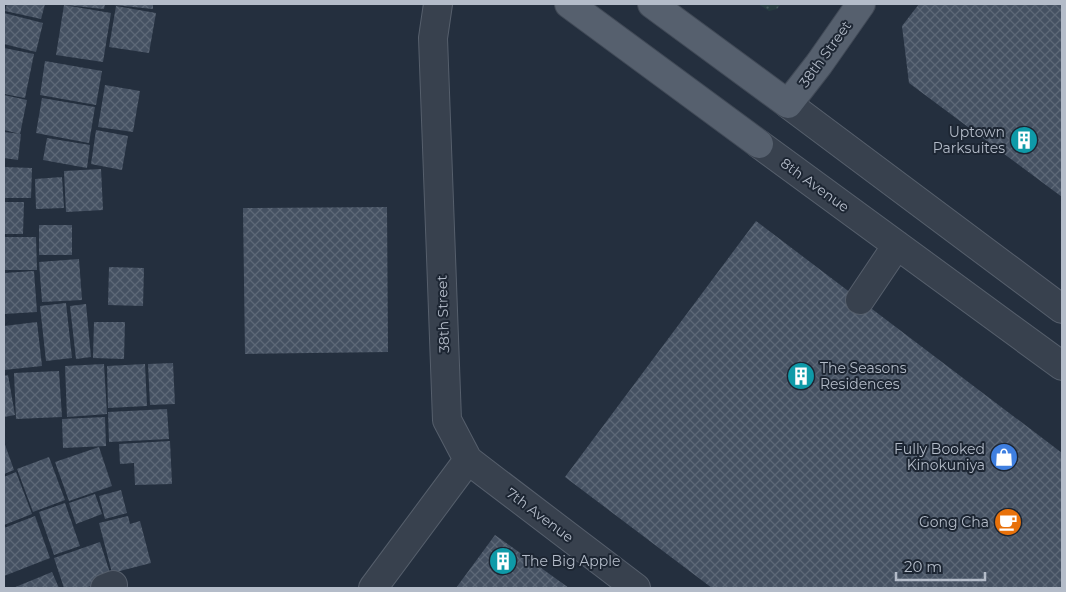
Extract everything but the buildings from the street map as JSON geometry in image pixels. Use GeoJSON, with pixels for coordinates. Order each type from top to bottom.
{"type":"FeatureCollection","features":[{"type":"Feature","properties":{"kind":"main road","name":"8th Avenue"},"geometry":{"type":"LineString","coordinates":[[569,4],[758,144]]}},
{"type":"Feature","properties":{"kind":"main road"},"geometry":{"type":"LineString","coordinates":[[652,4],[788,104]]}},
{"type":"Feature","properties":{"kind":"main road","name":"38th Street"},"geometry":{"type":"LineString","coordinates":[[788,104],[861,4]]}},
{"type":"Feature","properties":{"kind":"street","name":"38th Street"},"geometry":{"type":"LineString","coordinates":[[438,4],[433,38],[447,420],[468,460]]}},
{"type":"Feature","properties":{"kind":"street"},"geometry":{"type":"LineString","coordinates":[[788,104],[1062,309]]}},
{"type":"Feature","properties":{"kind":"street","name":"8th Avenue"},"geometry":{"type":"LineString","coordinates":[[758,144],[1062,366]]}},
{"type":"Feature","properties":{"kind":"street"},"geometry":{"type":"LineString","coordinates":[[860,300],[897,245]]}},
{"type":"Feature","properties":{"kind":"street"},"geometry":{"type":"LineString","coordinates":[[373,588],[468,460]]}},
{"type":"Feature","properties":{"kind":"street","name":"7th Avenue"},"geometry":{"type":"LineString","coordinates":[[468,460],[636,588]]}},
{"type":"Feature","properties":{"kind":"green space"},"geometry":{"type":"Polygon","coordinates":[[[758,4],[781,4],[777,9],[769,11],[758,4]]]}},
{"type":"Feature","properties":{"kind":"place","name":"Uptown Parksuites"},"geometry":{"type":"Point","coordinates":[1024,140]}},
{"type":"Feature","properties":{"kind":"place","name":"The Seasons Residences"},"geometry":{"type":"Point","coordinates":[801,376]}},
{"type":"Feature","properties":{"kind":"place","name":"Fully Booked Kinokuniya"},"geometry":{"type":"Point","coordinates":[1004,457]}},
{"type":"Feature","properties":{"kind":"place","name":"Gong Cha"},"geometry":{"type":"Point","coordinates":[1008,522]}},
{"type":"Feature","properties":{"kind":"place","name":"The Big Apple"},"geometry":{"type":"Point","coordinates":[503,561]}}]}
